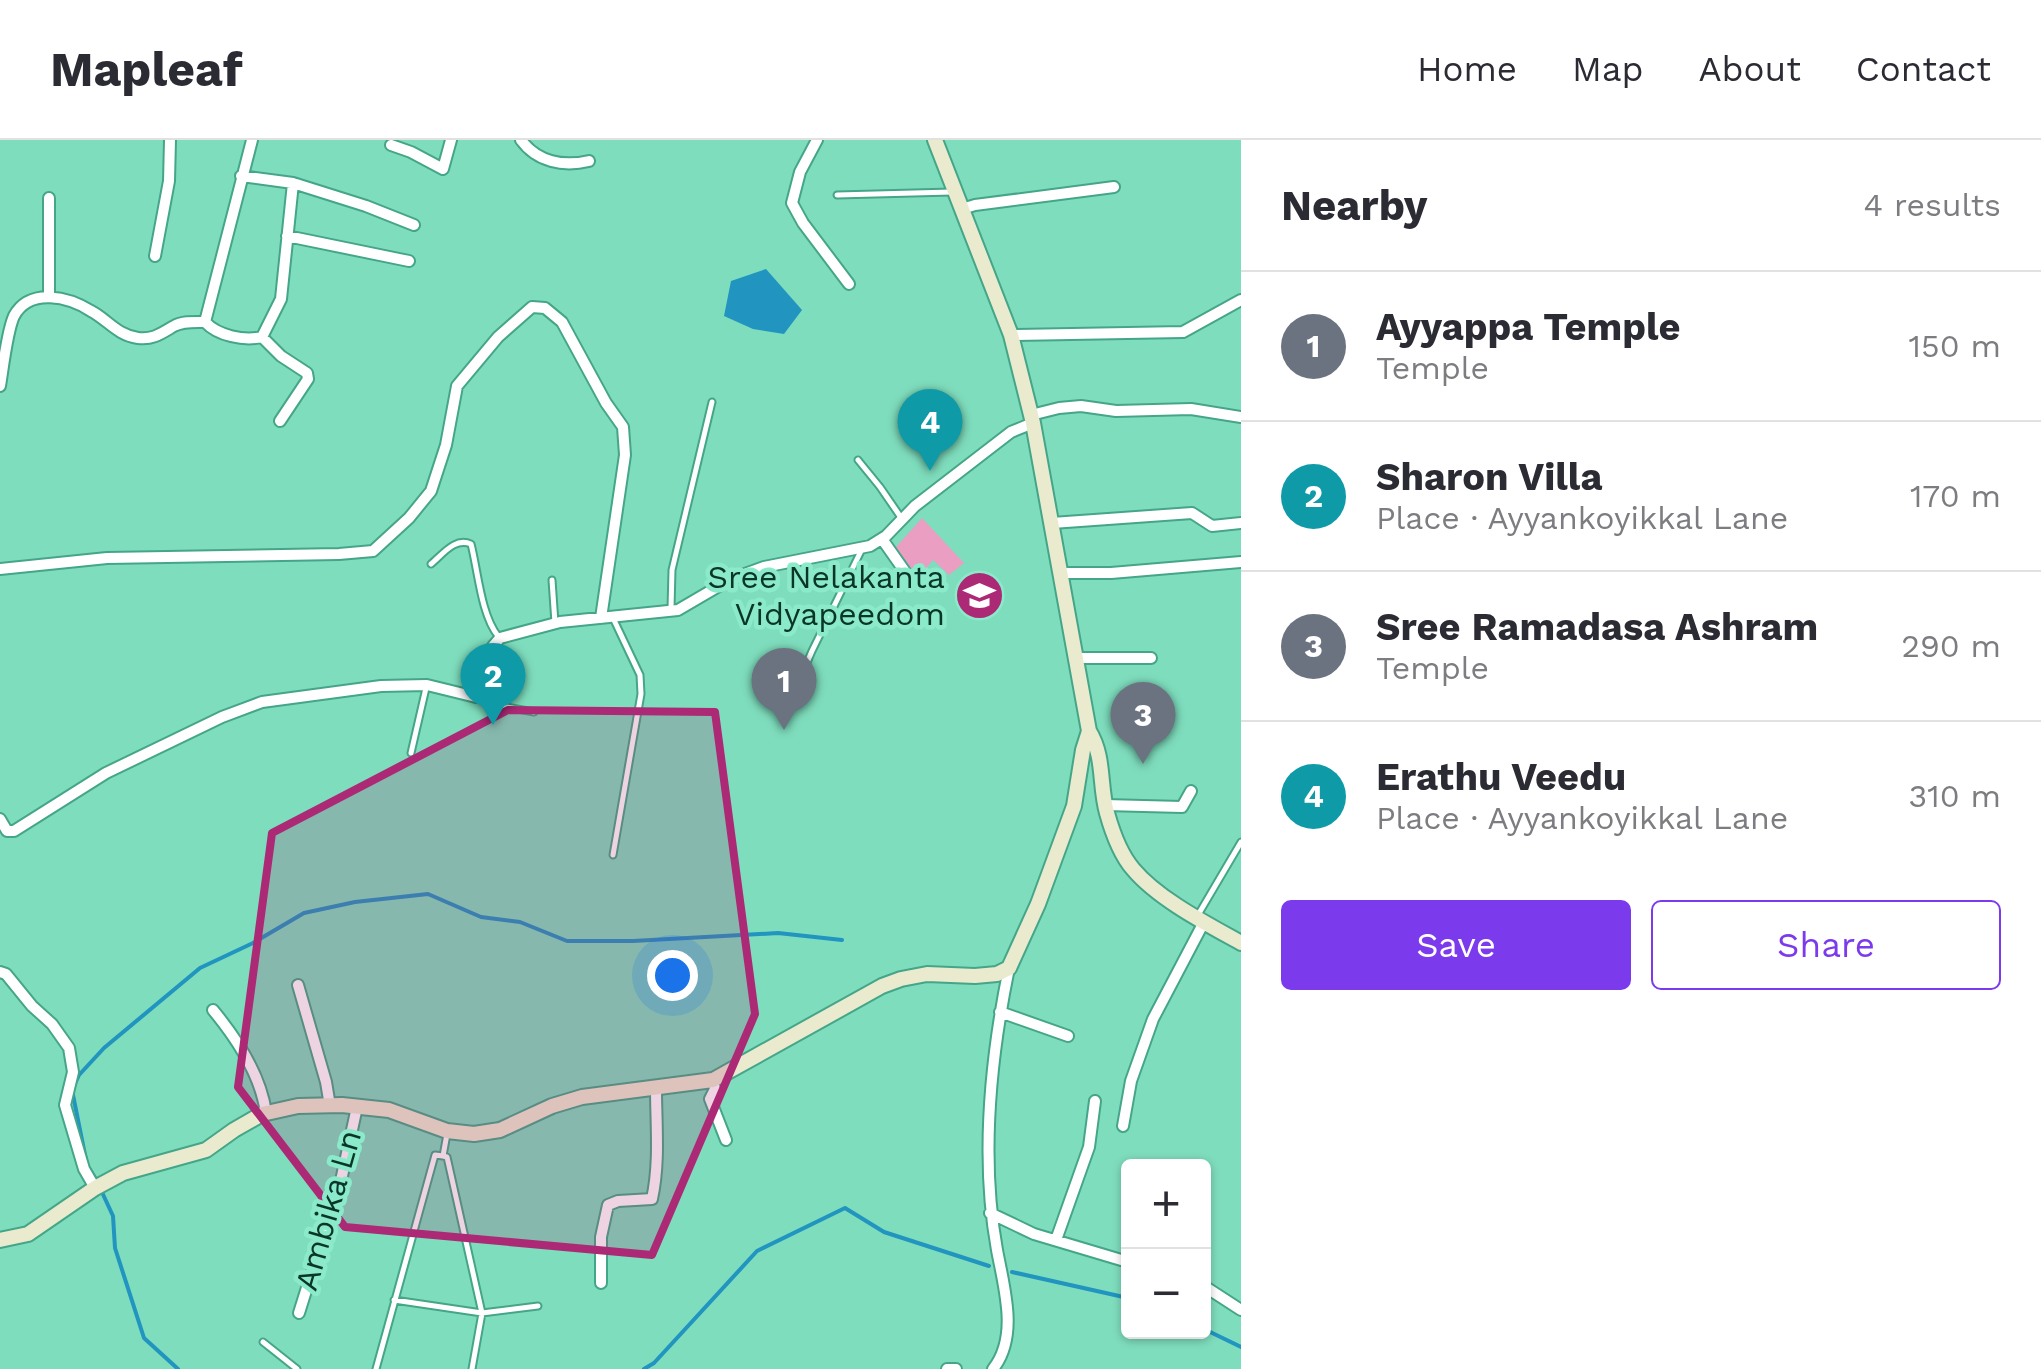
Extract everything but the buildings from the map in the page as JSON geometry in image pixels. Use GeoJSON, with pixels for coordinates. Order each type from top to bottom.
{"type":"FeatureCollection","features":[{"type":"Feature","properties":{"kind":"main road"},"geometry":{"type":"LineString","coordinates":[[935,140],[1010,335],[1032,419],[1074,658],[1116,838],[1132,868],[1164,896],[1241,943]]}},
{"type":"Feature","properties":{"kind":"main road"},"geometry":{"type":"LineString","coordinates":[[0,1240],[28,1234],[123,1173],[206,1150],[266,1113],[298,1106],[357,1107],[389,1110],[447,1131],[474,1134],[500,1130],[582,1097],[713,1080],[901,979],[927,974],[996,974],[1008,968],[1038,904],[1074,806],[1089,732]]}},
{"type":"Feature","properties":{"kind":"street"},"geometry":{"type":"LineString","coordinates":[[155,256],[169,181],[170,140]]}},
{"type":"Feature","properties":{"kind":"street"},"geometry":{"type":"LineString","coordinates":[[205,322],[252,140]]}},
{"type":"Feature","properties":{"kind":"street"},"geometry":{"type":"LineString","coordinates":[[391,146],[443,169],[451,140]]}},
{"type":"Feature","properties":{"kind":"street"},"geometry":{"type":"LineString","coordinates":[[521,140],[554,163],[588,160]]}},
{"type":"Feature","properties":{"kind":"street"},"geometry":{"type":"LineString","coordinates":[[816,140],[800,172],[792,204],[849,284]]}},
{"type":"Feature","properties":{"kind":"street"},"geometry":{"type":"LineString","coordinates":[[241,176],[292,184],[414,224]]}},
{"type":"Feature","properties":{"kind":"street"},"geometry":{"type":"LineString","coordinates":[[262,337],[282,299],[292,184]]}},
{"type":"Feature","properties":{"kind":"street"},"geometry":{"type":"LineString","coordinates":[[962,209],[1114,186]]}},
{"type":"Feature","properties":{"kind":"street"},"geometry":{"type":"LineString","coordinates":[[49,198],[49,296]]}},
{"type":"Feature","properties":{"kind":"street"},"geometry":{"type":"LineString","coordinates":[[287,236],[408,261]]}},
{"type":"Feature","properties":{"kind":"street"},"geometry":{"type":"LineString","coordinates":[[0,386],[13,318],[34,299],[49,296],[76,302],[113,329],[142,339],[184,322],[205,322],[212,330],[249,339],[262,337]]}},
{"type":"Feature","properties":{"kind":"street"},"geometry":{"type":"LineString","coordinates":[[1010,335],[1182,332],[1241,300]]}},
{"type":"Feature","properties":{"kind":"street"},"geometry":{"type":"LineString","coordinates":[[0,569],[107,558],[373,552],[431,491],[446,445],[458,386],[498,337],[532,307],[544,308],[562,322],[606,403],[623,426],[625,455],[606,616]]}},
{"type":"Feature","properties":{"kind":"street"},"geometry":{"type":"LineString","coordinates":[[262,337],[307,373],[308,379],[280,421]]}},
{"type":"Feature","properties":{"kind":"street"},"geometry":{"type":"LineString","coordinates":[[0,819],[7,831],[14,831],[106,773],[262,702],[381,686],[427,685],[487,696],[492,692],[492,646],[500,638],[555,623],[670,611],[686,607],[731,579],[764,567],[862,549],[882,539],[915,506],[1011,432],[1059,408],[1191,408],[1241,417]]}},
{"type":"Feature","properties":{"kind":"street"},"geometry":{"type":"LineString","coordinates":[[1052,523],[1192,513],[1212,526],[1241,524]]}},
{"type":"Feature","properties":{"kind":"street"},"geometry":{"type":"LineString","coordinates":[[882,539],[913,584]]}},
{"type":"Feature","properties":{"kind":"street"},"geometry":{"type":"LineString","coordinates":[[1060,573],[1111,573],[1241,562]]}},
{"type":"Feature","properties":{"kind":"street"},"geometry":{"type":"LineString","coordinates":[[1074,658],[1151,658]]}},
{"type":"Feature","properties":{"kind":"street"},"geometry":{"type":"LineString","coordinates":[[1105,804],[1182,807],[1192,792]]}},
{"type":"Feature","properties":{"kind":"street"},"geometry":{"type":"LineString","coordinates":[[1123,1126],[1131,1082],[1153,1019],[1200,920]]}},
{"type":"Feature","properties":{"kind":"street"},"geometry":{"type":"LineString","coordinates":[[993,1369],[1002,1358],[1008,1328],[990,1213],[990,1100],[1008,968]]}},
{"type":"Feature","properties":{"kind":"street"},"geometry":{"type":"LineString","coordinates":[[0,972],[52,1024],[69,1048],[73,1072],[65,1105],[84,1169],[101,1185]]}},
{"type":"Feature","properties":{"kind":"street"},"geometry":{"type":"LineString","coordinates":[[298,986],[330,1106]]}},
{"type":"Feature","properties":{"kind":"street"},"geometry":{"type":"LineString","coordinates":[[213,1010],[259,1083],[266,1113]]}},
{"type":"Feature","properties":{"kind":"street"},"geometry":{"type":"LineString","coordinates":[[1000,1012],[1068,1036]]}},
{"type":"Feature","properties":{"kind":"street"},"geometry":{"type":"LineString","coordinates":[[713,1080],[710,1099],[726,1140]]}},
{"type":"Feature","properties":{"kind":"street"},"geometry":{"type":"LineString","coordinates":[[601,1282],[600,1238],[608,1205],[618,1200],[652,1199],[659,1141],[656,1088]]}},
{"type":"Feature","properties":{"kind":"street"},"geometry":{"type":"LineString","coordinates":[[1056,1240],[1089,1146],[1096,1101]]}},
{"type":"Feature","properties":{"kind":"street","name":"Ambika Ln"},"geometry":{"type":"LineString","coordinates":[[299,1312],[342,1176],[357,1107]]}},
{"type":"Feature","properties":{"kind":"street"},"geometry":{"type":"LineString","coordinates":[[990,1213],[1034,1234],[1121,1260]]}},
{"type":"Feature","properties":{"kind":"street"},"geometry":{"type":"LineString","coordinates":[[1211,1291],[1241,1310]]}},
{"type":"Feature","properties":{"kind":"street"},"geometry":{"type":"LineString","coordinates":[[947,1369],[956,1369]]}},
{"type":"Feature","properties":{"kind":"lane"},"geometry":{"type":"LineString","coordinates":[[837,195],[955,192]]}},
{"type":"Feature","properties":{"kind":"lane"},"geometry":{"type":"LineString","coordinates":[[670,611],[672,570],[712,402]]}},
{"type":"Feature","properties":{"kind":"lane"},"geometry":{"type":"LineString","coordinates":[[858,460],[902,519]]}},
{"type":"Feature","properties":{"kind":"lane"},"geometry":{"type":"LineString","coordinates":[[431,564],[457,542],[472,544],[484,603],[493,630],[500,638]]}},
{"type":"Feature","properties":{"kind":"lane"},"geometry":{"type":"LineString","coordinates":[[792,697],[862,549]]}},
{"type":"Feature","properties":{"kind":"lane"},"geometry":{"type":"LineString","coordinates":[[552,580],[555,623]]}},
{"type":"Feature","properties":{"kind":"lane"},"geometry":{"type":"LineString","coordinates":[[606,616],[640,675],[642,694],[614,855]]}},
{"type":"Feature","properties":{"kind":"lane"},"geometry":{"type":"LineString","coordinates":[[411,753],[427,685]]}},
{"type":"Feature","properties":{"kind":"lane"},"geometry":{"type":"LineString","coordinates":[[487,696],[502,706],[534,712]]}},
{"type":"Feature","properties":{"kind":"lane"},"geometry":{"type":"LineString","coordinates":[[1200,920],[1241,842]]}},
{"type":"Feature","properties":{"kind":"lane"},"geometry":{"type":"LineString","coordinates":[[443,1156],[447,1131]]}},
{"type":"Feature","properties":{"kind":"lane"},"geometry":{"type":"LineString","coordinates":[[376,1369],[435,1155],[447,1156],[482,1313],[472,1369]]}},
{"type":"Feature","properties":{"kind":"lane"},"geometry":{"type":"LineString","coordinates":[[394,1300],[482,1313],[538,1306]]}},
{"type":"Feature","properties":{"kind":"lane"},"geometry":{"type":"LineString","coordinates":[[263,1342],[297,1369]]}},
{"type":"Feature","properties":{"kind":"highlighted area"},"geometry":{"type":"Polygon","coordinates":[[[508,710],[715,712],[755,1014],[652,1255],[345,1227],[238,1087],[272,833],[508,710]]]}},
{"type":"Feature","properties":{"kind":"shaded area"},"geometry":{"type":"Polygon","coordinates":[[[922,518],[964,563],[949,575],[933,560],[918,578],[895,548],[922,518]]]}},
{"type":"Feature","properties":{"kind":"water"},"geometry":{"type":"Polygon","coordinates":[[[766,269],[802,310],[784,334],[753,329],[724,316],[731,281],[766,269]]]}},
{"type":"Feature","properties":{"kind":"waterway"},"geometry":{"type":"LineString","coordinates":[[97,1181],[87,1165],[72,1090],[79,1075],[104,1048],[200,968],[304,913],[355,902],[428,894],[481,917],[520,922],[567,941],[778,933],[842,940]]}},
{"type":"Feature","properties":{"kind":"waterway"},"geometry":{"type":"LineString","coordinates":[[101,1190],[113,1216],[115,1248],[144,1338],[178,1369]]}},
{"type":"Feature","properties":{"kind":"waterway"},"geometry":{"type":"LineString","coordinates":[[644,1369],[654,1363],[757,1251],[845,1208],[884,1232],[989,1266]]}},
{"type":"Feature","properties":{"kind":"waterway"},"geometry":{"type":"LineString","coordinates":[[1012,1272],[1121,1296]]}},
{"type":"Feature","properties":{"kind":"waterway"},"geometry":{"type":"LineString","coordinates":[[1211,1332],[1241,1347]]}},
{"type":"Feature","properties":{"kind":"place","name":"Erathu Veedu"},"geometry":{"type":"Point","coordinates":[930,471]}},
{"type":"Feature","properties":{"kind":"place","name":"Sree Nelakanta Vidyapeedom"},"geometry":{"type":"Point","coordinates":[980,595]}},
{"type":"Feature","properties":{"kind":"place","name":"Sharon Villa"},"geometry":{"type":"Point","coordinates":[493,725]}},
{"type":"Feature","properties":{"kind":"place","name":"Ayyappa Temple"},"geometry":{"type":"Point","coordinates":[784,730]}},
{"type":"Feature","properties":{"kind":"place","name":"Sree Ramadasa Ashram"},"geometry":{"type":"Point","coordinates":[1143,764]}}]}
